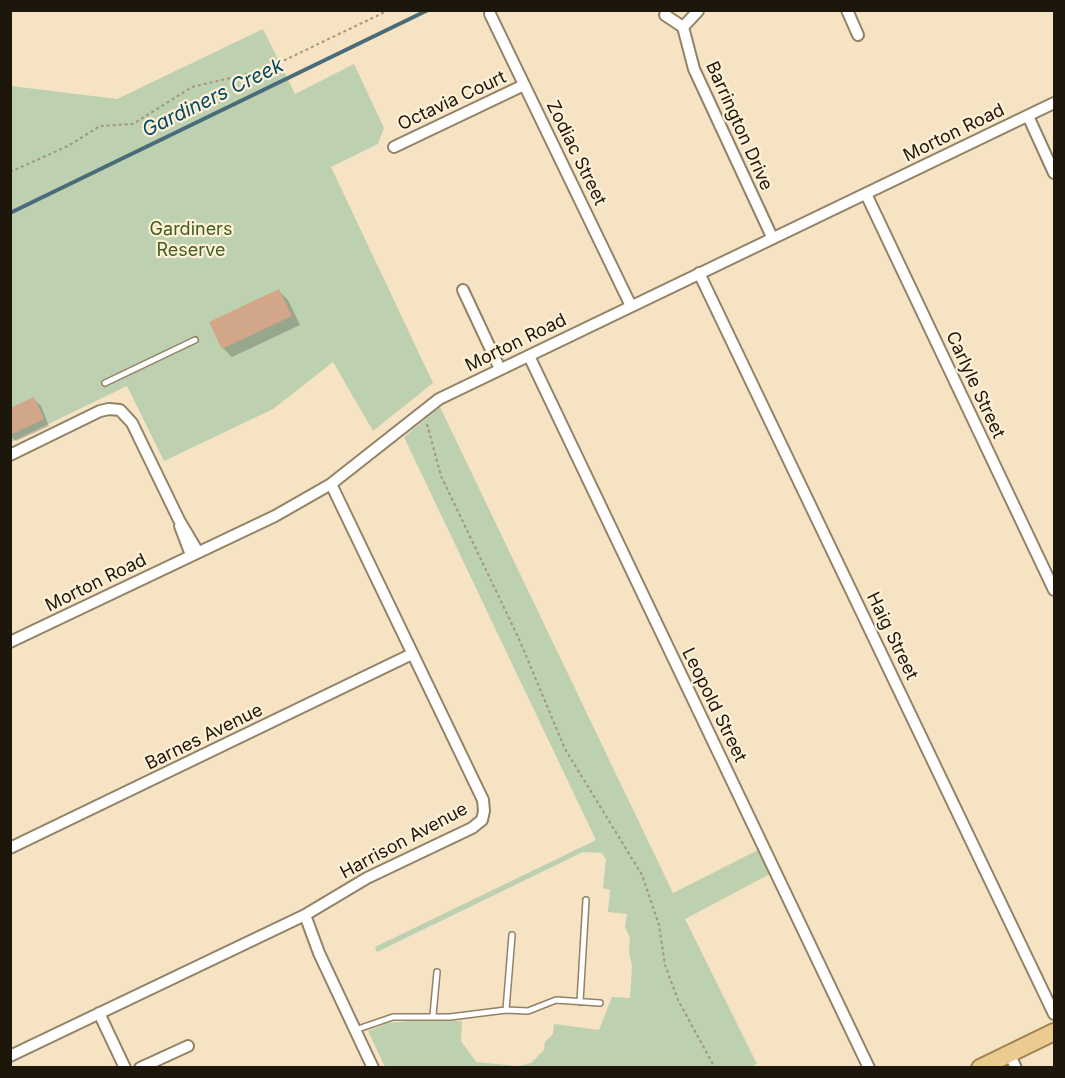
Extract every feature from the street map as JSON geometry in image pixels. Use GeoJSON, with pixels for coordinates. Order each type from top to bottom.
{"type":"FeatureCollection","features":[{"type":"Feature","properties":{"kind":"highway"},"geometry":{"type":"LineString","coordinates":[[980,1068],[1013,1060],[1054,1032]]}},
{"type":"Feature","properties":{"kind":"street"},"geometry":{"type":"LineString","coordinates":[[847,10],[858,35]]}},
{"type":"Feature","properties":{"kind":"street"},"geometry":{"type":"LineString","coordinates":[[665,15],[683,27],[698,11]]}},
{"type":"Feature","properties":{"kind":"street","name":"Zodiac Street"},"geometry":{"type":"LineString","coordinates":[[490,14],[632,306]]}},
{"type":"Feature","properties":{"kind":"street","name":"Barrington Drive"},"geometry":{"type":"LineString","coordinates":[[683,27],[694,69],[772,237]]}},
{"type":"Feature","properties":{"kind":"street","name":"Octavia Court"},"geometry":{"type":"LineString","coordinates":[[394,147],[525,85]]}},
{"type":"Feature","properties":{"kind":"street","name":"Morton Road"},"geometry":{"type":"LineString","coordinates":[[10,642],[275,516],[331,484],[439,399],[1054,103]]}},
{"type":"Feature","properties":{"kind":"street"},"geometry":{"type":"LineString","coordinates":[[1028,116],[1054,173]]}},
{"type":"Feature","properties":{"kind":"street","name":"Carlyle Street"},"geometry":{"type":"LineString","coordinates":[[866,194],[1054,590]]}},
{"type":"Feature","properties":{"kind":"street","name":"Haig Street"},"geometry":{"type":"LineString","coordinates":[[699,273],[1054,1014]]}},
{"type":"Feature","properties":{"kind":"street"},"geometry":{"type":"LineString","coordinates":[[463,290],[500,369]]}},
{"type":"Feature","properties":{"kind":"street","name":"Leopold Street"},"geometry":{"type":"LineString","coordinates":[[529,356],[869,1068]]}},
{"type":"Feature","properties":{"kind":"street"},"geometry":{"type":"LineString","coordinates":[[10,455],[100,411],[120,410],[132,423],[195,554]]}},
{"type":"Feature","properties":{"kind":"street","name":"Harrison Avenue"},"geometry":{"type":"LineString","coordinates":[[10,1056],[302,917],[368,878],[472,828],[482,820],[483,800],[331,484]]}},
{"type":"Feature","properties":{"kind":"street","name":"Barnes Avenue"},"geometry":{"type":"LineString","coordinates":[[10,848],[412,654]]}},
{"type":"Feature","properties":{"kind":"street"},"geometry":{"type":"LineString","coordinates":[[302,917],[374,1068]]}},
{"type":"Feature","properties":{"kind":"street"},"geometry":{"type":"LineString","coordinates":[[99,1013],[125,1068]]}},
{"type":"Feature","properties":{"kind":"street"},"geometry":{"type":"LineString","coordinates":[[140,1068],[188,1046]]}},
{"type":"Feature","properties":{"kind":"lane"},"geometry":{"type":"LineString","coordinates":[[105,383],[195,340]]}},
{"type":"Feature","properties":{"kind":"lane"},"geometry":{"type":"LineString","coordinates":[[580,1002],[585,900]]}},
{"type":"Feature","properties":{"kind":"lane"},"geometry":{"type":"LineString","coordinates":[[506,1010],[512,934]]}},
{"type":"Feature","properties":{"kind":"lane"},"geometry":{"type":"LineString","coordinates":[[433,1015],[437,972]]}},
{"type":"Feature","properties":{"kind":"lane"},"geometry":{"type":"LineString","coordinates":[[355,1030],[393,1017],[433,1015],[450,1017],[506,1010],[528,1011],[556,1000],[600,1003]]}},
{"type":"Feature","properties":{"kind":"path"},"geometry":{"type":"LineString","coordinates":[[10,170],[18,169],[68,146],[100,126],[133,124],[192,87],[264,70],[389,10]]}},
{"type":"Feature","properties":{"kind":"path"},"geometry":{"type":"LineString","coordinates":[[422,412],[432,435],[430,441],[436,452],[441,476],[519,639],[565,749],[642,875],[659,925],[665,964],[678,1000],[715,1068]]}},
{"type":"Feature","properties":{"kind":"green space","name":"Gardiners Reserve"},"geometry":{"type":"Polygon","coordinates":[[[263,29],[295,94],[354,64],[384,128],[378,144],[331,167],[433,383],[373,431],[333,362],[273,409],[164,461],[127,386],[11,442],[11,86],[117,99],[263,29]]]}},
{"type":"Feature","properties":{"kind":"green space"},"geometry":{"type":"Polygon","coordinates":[[[440,407],[673,893],[758,850],[770,874],[685,919],[757,1064],[749,1068],[385,1067],[368,1031],[389,1023],[421,1020],[462,1021],[461,1041],[476,1062],[518,1066],[531,1063],[544,1050],[545,1042],[553,1034],[554,1024],[599,1030],[612,997],[630,998],[632,966],[629,952],[630,938],[625,927],[627,914],[608,912],[610,890],[603,888],[606,859],[602,853],[583,852],[377,952],[375,947],[596,840],[404,437],[440,407]]]}},
{"type":"Feature","properties":{"kind":"building"},"geometry":{"type":"Polygon","coordinates":[[[279,289],[292,316],[222,349],[209,322],[279,289]]]}},
{"type":"Feature","properties":{"kind":"building"},"geometry":{"type":"Polygon","coordinates":[[[34,397],[44,419],[10,435],[10,408],[34,397]]]}},
{"type":"Feature","properties":{"kind":"waterway","name":"Gardiners Creek"},"geometry":{"type":"LineString","coordinates":[[10,213],[428,10]]}}]}
